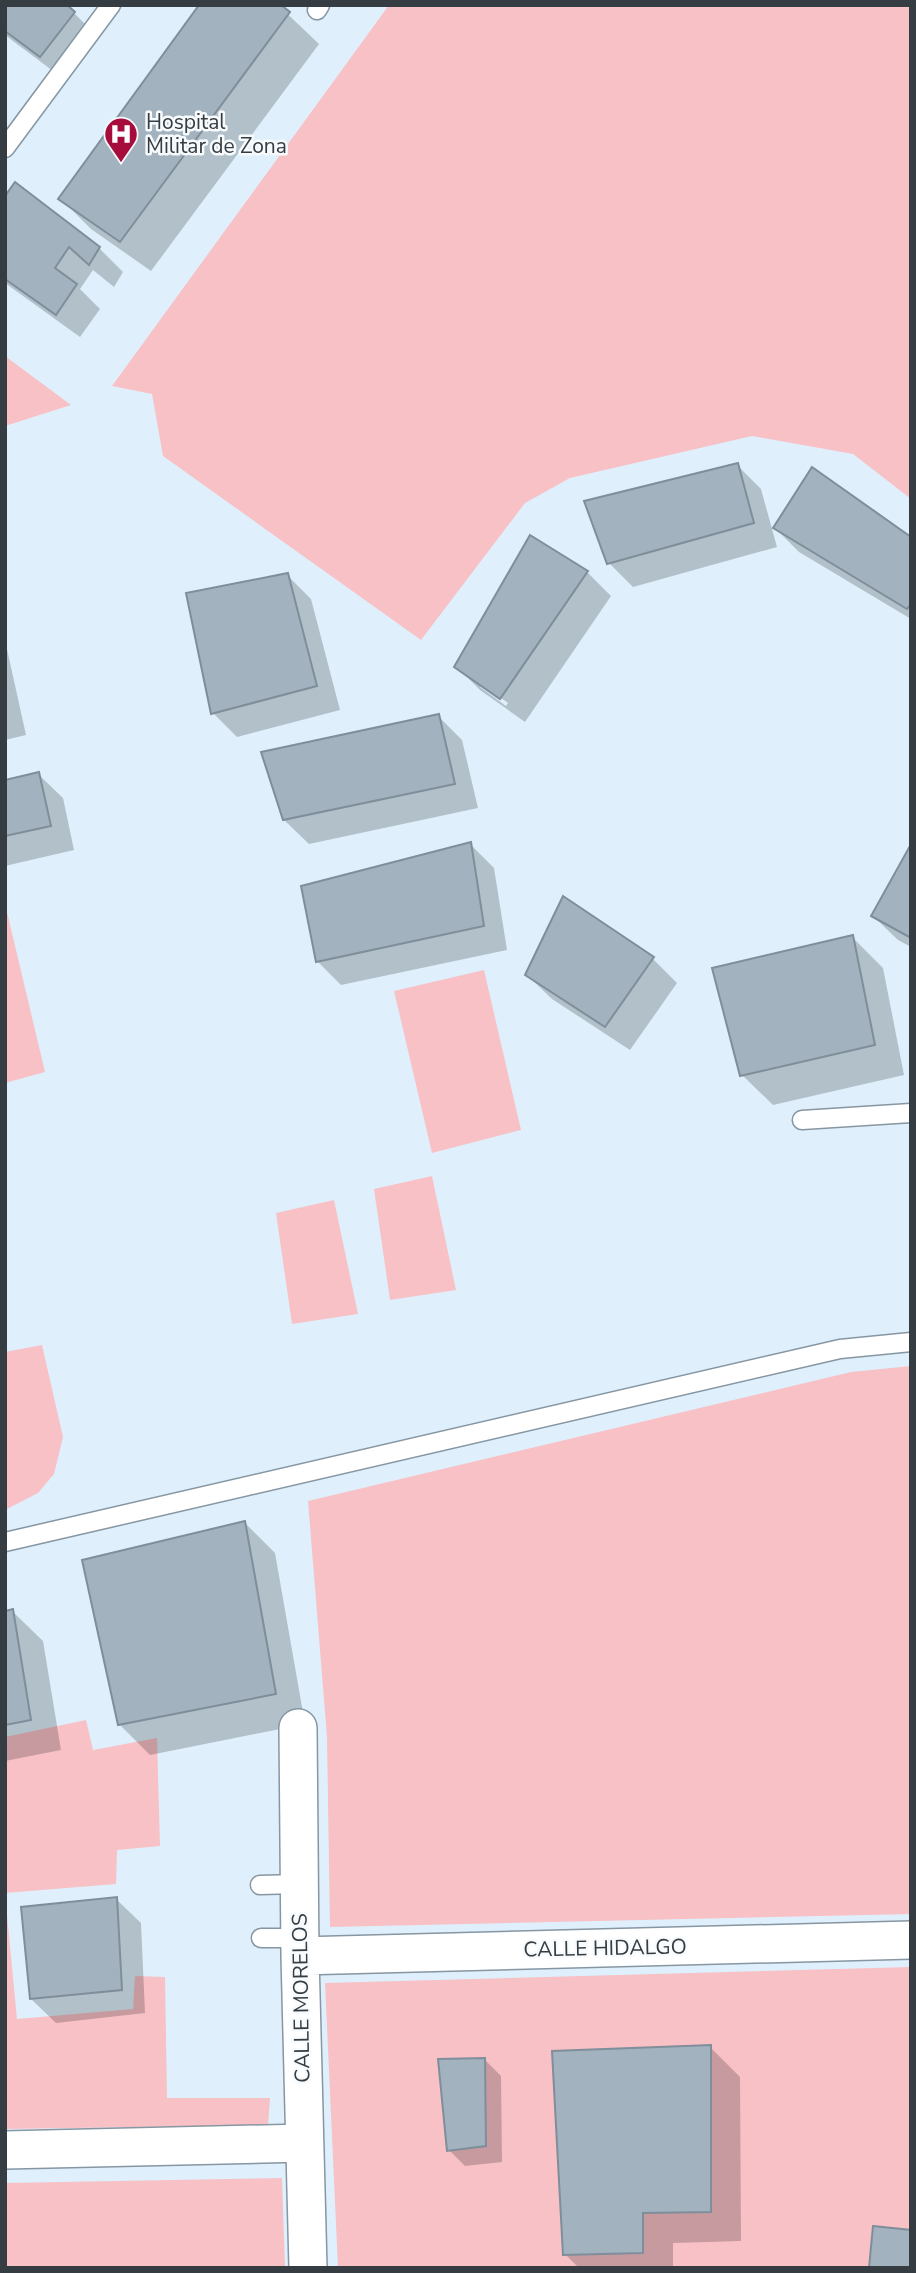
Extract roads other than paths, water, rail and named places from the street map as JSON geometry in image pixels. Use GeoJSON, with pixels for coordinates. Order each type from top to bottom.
{"type":"FeatureCollection","features":[{"type":"Feature","properties":{"kind":"street","name":"CALLE MORELOS"},"geometry":{"type":"LineString","coordinates":[[298,1728],[298,1884],[308,2268]]}},
{"type":"Feature","properties":{"kind":"street","name":"CALLE HIDALGO"},"geometry":{"type":"LineString","coordinates":[[300,1947],[911,1940]]}},
{"type":"Feature","properties":{"kind":"street"},"geometry":{"type":"LineString","coordinates":[[5,2151],[304,2144]]}},
{"type":"Feature","properties":{"kind":"lane"},"geometry":{"type":"LineString","coordinates":[[5,148],[111,5]]}},
{"type":"Feature","properties":{"kind":"lane"},"geometry":{"type":"LineString","coordinates":[[802,1120],[911,1113]]}},
{"type":"Feature","properties":{"kind":"lane"},"geometry":{"type":"LineString","coordinates":[[5,1542],[840,1349],[911,1342]]}},
{"type":"Feature","properties":{"kind":"lane"},"geometry":{"type":"LineString","coordinates":[[260,1885],[298,1884]]}},
{"type":"Feature","properties":{"kind":"lane"},"geometry":{"type":"LineString","coordinates":[[261,1938],[300,1947]]}},
{"type":"Feature","properties":{"kind":"place","name":"Hospital Militar de Zona"},"geometry":{"type":"Point","coordinates":[121,164]}}]}
